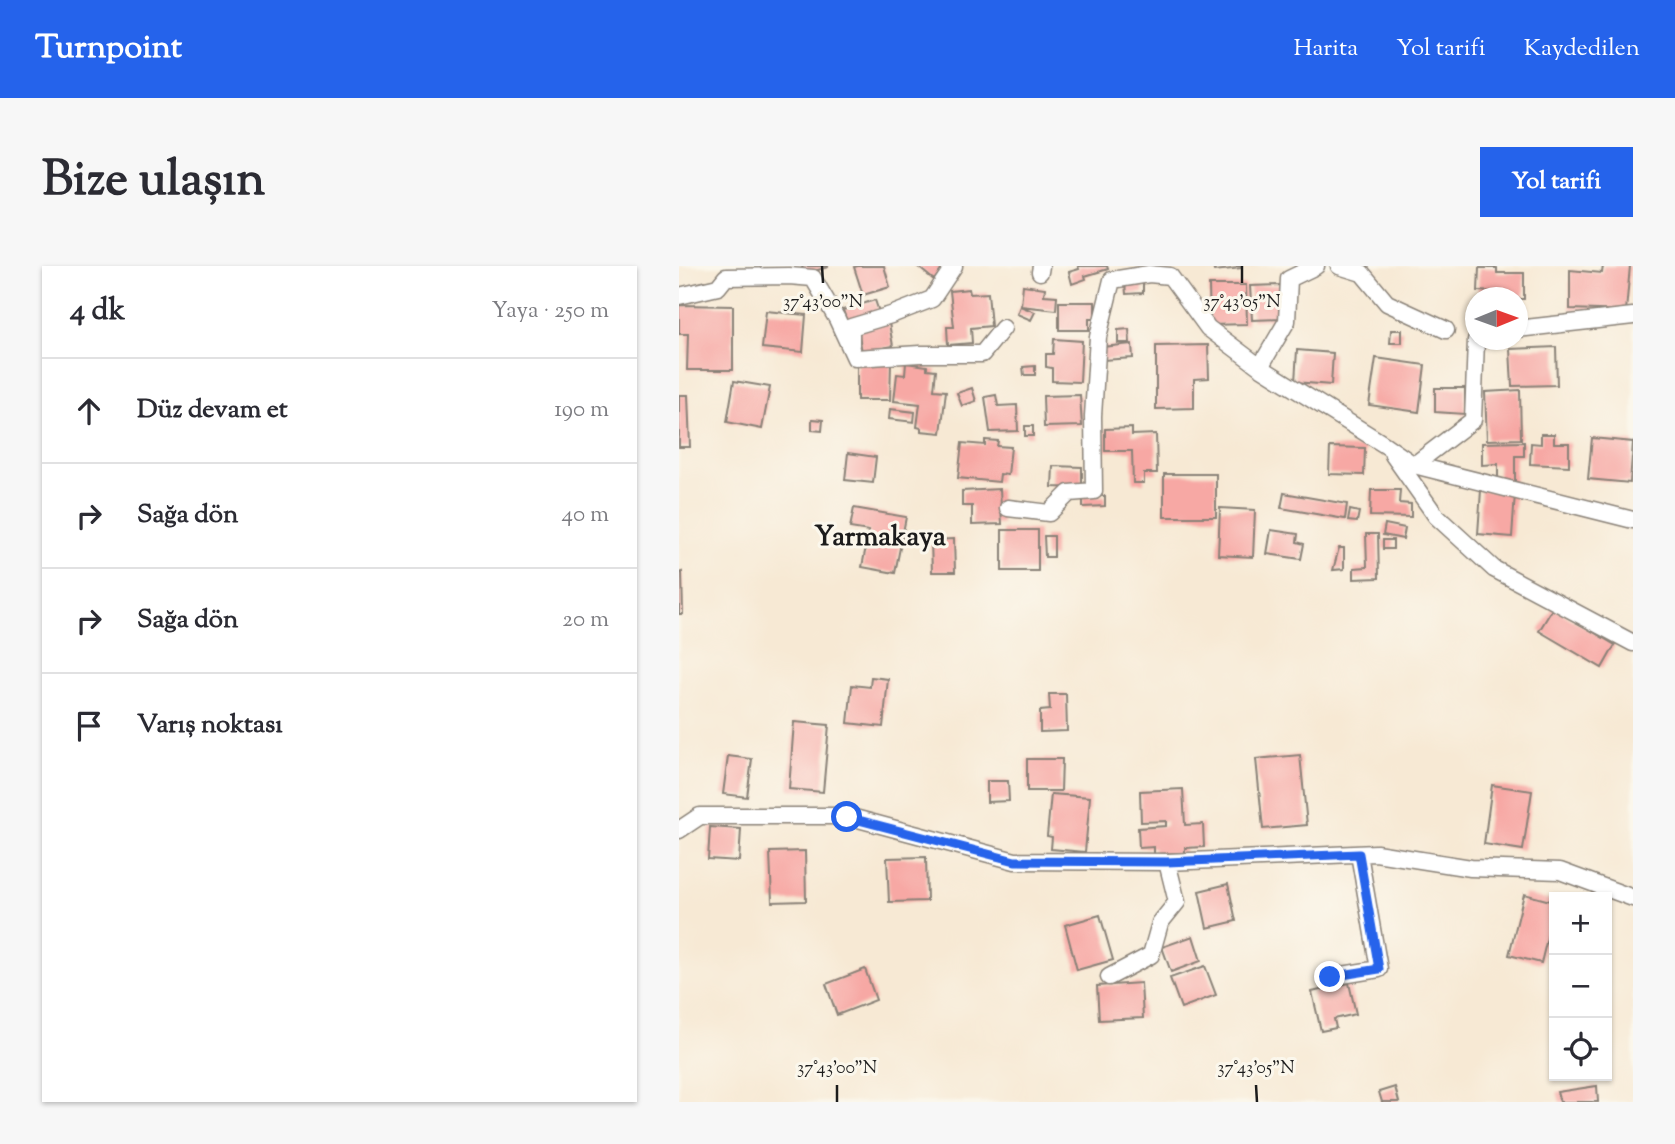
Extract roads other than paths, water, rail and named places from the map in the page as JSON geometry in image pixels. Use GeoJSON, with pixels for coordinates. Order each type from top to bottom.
{"type":"FeatureCollection","features":[{"type":"Feature","properties":{"kind":"street"},"geometry":{"type":"LineString","coordinates":[[852,349],[851,327],[932,299],[954,266]]}},
{"type":"Feature","properties":{"kind":"street"},"geometry":{"type":"LineString","coordinates":[[1260,367],[1287,321],[1289,279],[1316,266]]}},
{"type":"Feature","properties":{"kind":"street"},"geometry":{"type":"LineString","coordinates":[[1339,266],[1362,273],[1387,303],[1446,330]]}},
{"type":"Feature","properties":{"kind":"street"},"geometry":{"type":"LineString","coordinates":[[1008,508],[1049,513],[1069,494],[1094,491],[1093,416],[1098,337],[1112,280],[1152,270],[1170,276],[1208,328],[1260,367],[1414,465],[1633,520]]}},
{"type":"Feature","properties":{"kind":"street"},"geometry":{"type":"LineString","coordinates":[[679,296],[717,287],[726,272],[813,278],[855,358],[982,354],[1003,328]]}},
{"type":"Feature","properties":{"kind":"street"},"geometry":{"type":"LineString","coordinates":[[1528,328],[1633,316]]}},
{"type":"Feature","properties":{"kind":"street"},"geometry":{"type":"LineString","coordinates":[[1414,465],[1473,420],[1476,350]]}},
{"type":"Feature","properties":{"kind":"street"},"geometry":{"type":"LineString","coordinates":[[1385,445],[1436,516],[1494,569],[1633,643]]}},
{"type":"Feature","properties":{"kind":"street"},"geometry":{"type":"LineString","coordinates":[[679,830],[700,816],[847,817],[1015,861],[1167,862],[1376,853],[1471,868],[1560,871],[1633,898]]}},
{"type":"Feature","properties":{"kind":"street"},"geometry":{"type":"LineString","coordinates":[[1330,977],[1379,969],[1359,854]]}},
{"type":"Feature","properties":{"kind":"street"},"geometry":{"type":"LineString","coordinates":[[1109,977],[1151,955],[1160,923],[1177,902],[1167,862]]}},
{"type":"Feature","properties":{"kind":"district","name":"Yarmakaya"},"geometry":{"type":"Point","coordinates":[880,535]}}]}
